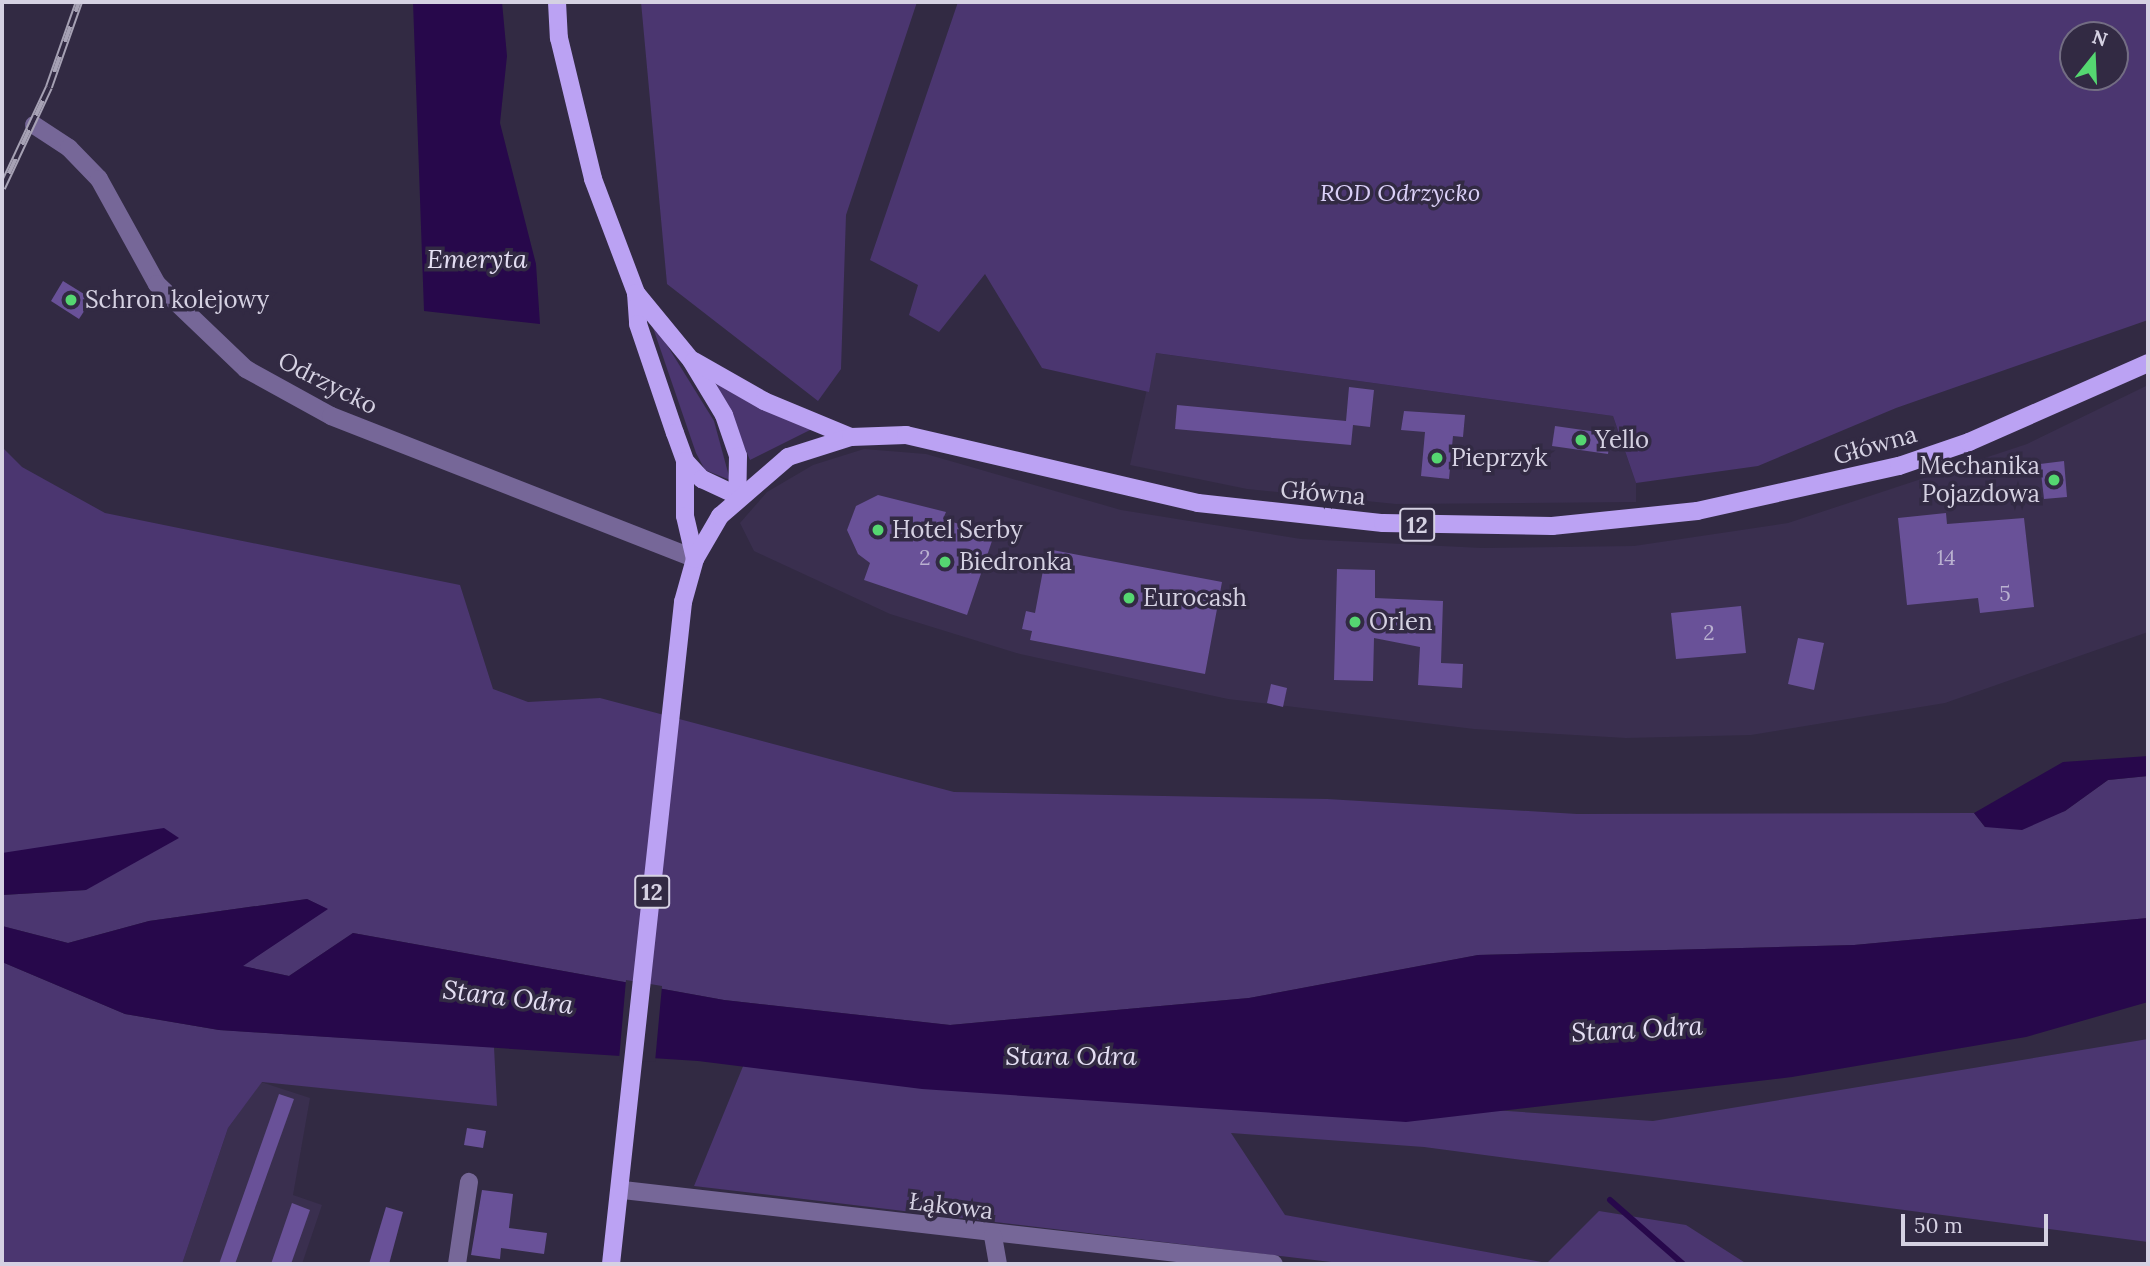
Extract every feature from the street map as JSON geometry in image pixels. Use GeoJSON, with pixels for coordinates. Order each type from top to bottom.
{"type":"FeatureCollection","features":[{"type":"Feature","properties":{"kind":"main road"},"geometry":{"type":"LineString","coordinates":[[557,2],[559,38],[593,179],[636,293],[638,324],[685,461],[685,516],[695,559]]}},
{"type":"Feature","properties":{"kind":"main road"},"geometry":{"type":"LineString","coordinates":[[636,293],[691,360],[731,435],[737,495],[712,486],[685,461]]}},
{"type":"Feature","properties":{"kind":"main road"},"geometry":{"type":"LineString","coordinates":[[691,360],[764,401],[851,437]]}},
{"type":"Feature","properties":{"kind":"main road","name":"Główna"},"geometry":{"type":"LineString","coordinates":[[695,559],[737,495],[788,457],[851,437],[930,438],[1140,491],[1282,514],[1552,526],[1697,511],[1899,466],[1981,438],[2148,363]]}},
{"type":"Feature","properties":{"kind":"main road","name":"12"},"geometry":{"type":"LineString","coordinates":[[611,1264],[628,1151],[676,634],[695,559]]}},
{"type":"Feature","properties":{"kind":"street","name":"Odrzycko"},"geometry":{"type":"LineString","coordinates":[[34,125],[69,148],[99,179],[157,284],[246,369],[331,416],[695,559]]}},
{"type":"Feature","properties":{"kind":"street"},"geometry":{"type":"LineString","coordinates":[[457,1264],[469,1182]]}},
{"type":"Feature","properties":{"kind":"street","name":"Łąkowa"},"geometry":{"type":"LineString","coordinates":[[623,1190],[993,1236],[1274,1264]]}},
{"type":"Feature","properties":{"kind":"street"},"geometry":{"type":"LineString","coordinates":[[993,1236],[998,1264]]}},
{"type":"Feature","properties":{"kind":"shaded area"},"geometry":{"type":"Polygon","coordinates":[[[1155,353],[1613,416],[1636,483],[1636,502],[1396,504],[1247,489],[1130,465],[1155,353]]]}},
{"type":"Feature","properties":{"kind":"shaded area"},"geometry":{"type":"Polygon","coordinates":[[[2148,385],[2148,632],[1945,703],[1751,735],[1626,738],[1474,729],[1228,699],[1020,654],[890,614],[754,551],[740,523],[767,492],[813,465],[864,449],[926,454],[1121,510],[1301,539],[1482,548],[1634,546],[1788,523],[2027,444],[2148,385]]]}},
{"type":"Feature","properties":{"kind":"shaded area"},"geometry":{"type":"Polygon","coordinates":[[[261,1082],[310,1098],[293,1195],[322,1205],[302,1264],[182,1264],[228,1128],[261,1082]]]}},
{"type":"Feature","properties":{"kind":"green space"},"geometry":{"type":"Polygon","coordinates":[[[641,2],[917,2],[846,215],[841,369],[818,401],[667,284],[641,2]]]}},
{"type":"Feature","properties":{"kind":"green space","name":"ROD Odrzycko"},"geometry":{"type":"Polygon","coordinates":[[[958,2],[2148,2],[2148,320],[1896,408],[1758,466],[1636,483],[1613,416],[1156,353],[1149,392],[1042,368],[985,274],[939,332],[909,315],[918,285],[870,260],[958,2]]]}},
{"type":"Feature","properties":{"kind":"green space"},"geometry":{"type":"Polygon","coordinates":[[[649,316],[714,421],[730,480],[705,470],[696,453],[649,316]]]}},
{"type":"Feature","properties":{"kind":"green space"},"geometry":{"type":"Polygon","coordinates":[[[716,383],[812,429],[750,460],[716,383]]]}},
{"type":"Feature","properties":{"kind":"green space"},"geometry":{"type":"Polygon","coordinates":[[[2,447],[22,467],[105,513],[460,585],[493,689],[528,702],[600,698],[954,792],[1327,799],[1577,814],[1974,813],[1985,827],[2065,811],[2108,780],[2148,776],[2148,918],[1854,945],[1478,955],[1249,998],[950,1025],[724,1000],[353,933],[289,976],[242,966],[327,909],[307,899],[149,921],[68,943],[2,926],[2,895],[86,890],[2,853],[2,447]]]}},
{"type":"Feature","properties":{"kind":"green space"},"geometry":{"type":"Polygon","coordinates":[[[2,962],[125,1014],[219,1030],[494,1047],[497,1106],[262,1082],[228,1128],[182,1264],[2,1264],[2,962]]]}},
{"type":"Feature","properties":{"kind":"green space"},"geometry":{"type":"Polygon","coordinates":[[[2148,1039],[2148,1242],[1424,1147],[1231,1133],[1285,1215],[1547,1263],[1599,1211],[1686,1225],[1747,1264],[1348,1264],[694,1186],[746,1059],[1653,1121],[2148,1039]]]}},
{"type":"Feature","properties":{"kind":"water","name":"Emeryta"},"geometry":{"type":"Polygon","coordinates":[[[413,2],[502,2],[507,56],[500,123],[536,264],[540,324],[424,311],[413,2]]]}},
{"type":"Feature","properties":{"kind":"water"},"geometry":{"type":"Polygon","coordinates":[[[2148,756],[2148,776],[2108,780],[2065,811],[2022,830],[1985,827],[1974,813],[2063,762],[2148,756]]]}},
{"type":"Feature","properties":{"kind":"water"},"geometry":{"type":"Polygon","coordinates":[[[164,828],[179,838],[86,890],[2,895],[2,853],[164,828]]]}},
{"type":"Feature","properties":{"kind":"water","name":"Stara Odra"},"geometry":{"type":"Polygon","coordinates":[[[307,899],[328,909],[243,966],[289,976],[353,933],[724,1000],[950,1025],[1249,998],[1478,955],[1854,945],[2148,918],[2148,1002],[2026,1037],[1792,1077],[1406,1122],[922,1089],[698,1061],[219,1030],[125,1014],[2,962],[2,926],[68,943],[149,921],[307,899]]]}},
{"type":"Feature","properties":{"kind":"pier"},"geometry":{"type":"Polygon","coordinates":[[[626,980],[662,986],[655,1062],[619,1060],[626,980]]]}},
{"type":"Feature","properties":{"kind":"building","name":"Schron kolejowy"},"geometry":{"type":"Polygon","coordinates":[[[63,281],[92,299],[79,319],[51,301],[63,281]]]}},
{"type":"Feature","properties":{"kind":"building"},"geometry":{"type":"Polygon","coordinates":[[[1349,387],[1374,390],[1370,427],[1353,425],[1351,445],[1175,429],[1177,405],[1346,421],[1349,387]]]}},
{"type":"Feature","properties":{"kind":"building"},"geometry":{"type":"Polygon","coordinates":[[[1404,411],[1465,415],[1463,437],[1453,436],[1449,479],[1421,476],[1425,432],[1401,430],[1404,411]]]}},
{"type":"Feature","properties":{"kind":"building","name":"Yello"},"geometry":{"type":"Polygon","coordinates":[[[1555,426],[1611,434],[1608,454],[1552,446],[1555,426]]]}},
{"type":"Feature","properties":{"kind":"building","name":"Mechanika Pojazdowa"},"geometry":{"type":"Polygon","coordinates":[[[2064,461],[2067,497],[2044,499],[2040,464],[2064,461]]]}},
{"type":"Feature","properties":{"kind":"building"},"geometry":{"type":"Polygon","coordinates":[[[878,495],[946,512],[943,519],[994,535],[967,615],[864,580],[870,563],[858,554],[847,530],[856,506],[878,495]]]}},
{"type":"Feature","properties":{"kind":"building"},"geometry":{"type":"Polygon","coordinates":[[[1946,513],[1947,524],[2024,518],[2034,607],[1980,613],[1978,598],[1907,605],[1898,518],[1946,513]]]}},
{"type":"Feature","properties":{"kind":"building","name":"Eurocash"},"geometry":{"type":"Polygon","coordinates":[[[1047,549],[1222,582],[1205,674],[1030,640],[1032,631],[1022,629],[1026,611],[1035,613],[1047,549]]]}},
{"type":"Feature","properties":{"kind":"building"},"geometry":{"type":"Polygon","coordinates":[[[1337,569],[1375,570],[1375,598],[1443,601],[1441,663],[1463,664],[1462,688],[1418,685],[1420,647],[1374,638],[1373,681],[1334,680],[1337,569]]]}},
{"type":"Feature","properties":{"kind":"building"},"geometry":{"type":"Polygon","coordinates":[[[1741,606],[1746,653],[1676,659],[1671,613],[1741,606]]]}},
{"type":"Feature","properties":{"kind":"building"},"geometry":{"type":"Polygon","coordinates":[[[1798,638],[1824,643],[1814,690],[1788,684],[1798,638]]]}},
{"type":"Feature","properties":{"kind":"building"},"geometry":{"type":"Polygon","coordinates":[[[1271,684],[1287,688],[1283,707],[1267,703],[1271,684]]]}},
{"type":"Feature","properties":{"kind":"building"},"geometry":{"type":"Polygon","coordinates":[[[279,1094],[294,1099],[235,1264],[219,1264],[279,1094]]]}},
{"type":"Feature","properties":{"kind":"building"},"geometry":{"type":"Polygon","coordinates":[[[467,1128],[486,1131],[483,1148],[464,1145],[467,1128]]]}},
{"type":"Feature","properties":{"kind":"building"},"geometry":{"type":"Polygon","coordinates":[[[482,1190],[513,1194],[509,1228],[547,1233],[544,1254],[501,1248],[500,1259],[471,1255],[482,1190]]]}},
{"type":"Feature","properties":{"kind":"building"},"geometry":{"type":"Polygon","coordinates":[[[292,1203],[310,1210],[291,1264],[271,1264],[292,1203]]]}},
{"type":"Feature","properties":{"kind":"building"},"geometry":{"type":"Polygon","coordinates":[[[386,1207],[403,1212],[389,1264],[369,1264],[386,1207]]]}},
{"type":"Feature","properties":{"kind":"waterway"},"geometry":{"type":"LineString","coordinates":[[1610,1200],[1683,1264]]}},
{"type":"Feature","properties":{"kind":"railway"},"geometry":{"type":"LineString","coordinates":[[2,188],[49,87],[79,2]]}},
{"type":"Feature","properties":{"kind":"place","name":"Schron kolejowy"},"geometry":{"type":"Point","coordinates":[71,300]}},
{"type":"Feature","properties":{"kind":"place","name":"Yello"},"geometry":{"type":"Point","coordinates":[1581,440]}},
{"type":"Feature","properties":{"kind":"place","name":"Pieprzyk"},"geometry":{"type":"Point","coordinates":[1437,458]}},
{"type":"Feature","properties":{"kind":"place","name":"Mechanika Pojazdowa"},"geometry":{"type":"Point","coordinates":[2054,480]}},
{"type":"Feature","properties":{"kind":"place","name":"Hotel Serby"},"geometry":{"type":"Point","coordinates":[878,530]}},
{"type":"Feature","properties":{"kind":"place","name":"Biedronka"},"geometry":{"type":"Point","coordinates":[945,562]}},
{"type":"Feature","properties":{"kind":"place","name":"Eurocash"},"geometry":{"type":"Point","coordinates":[1129,598]}},
{"type":"Feature","properties":{"kind":"place","name":"Orlen"},"geometry":{"type":"Point","coordinates":[1355,622]}}]}
